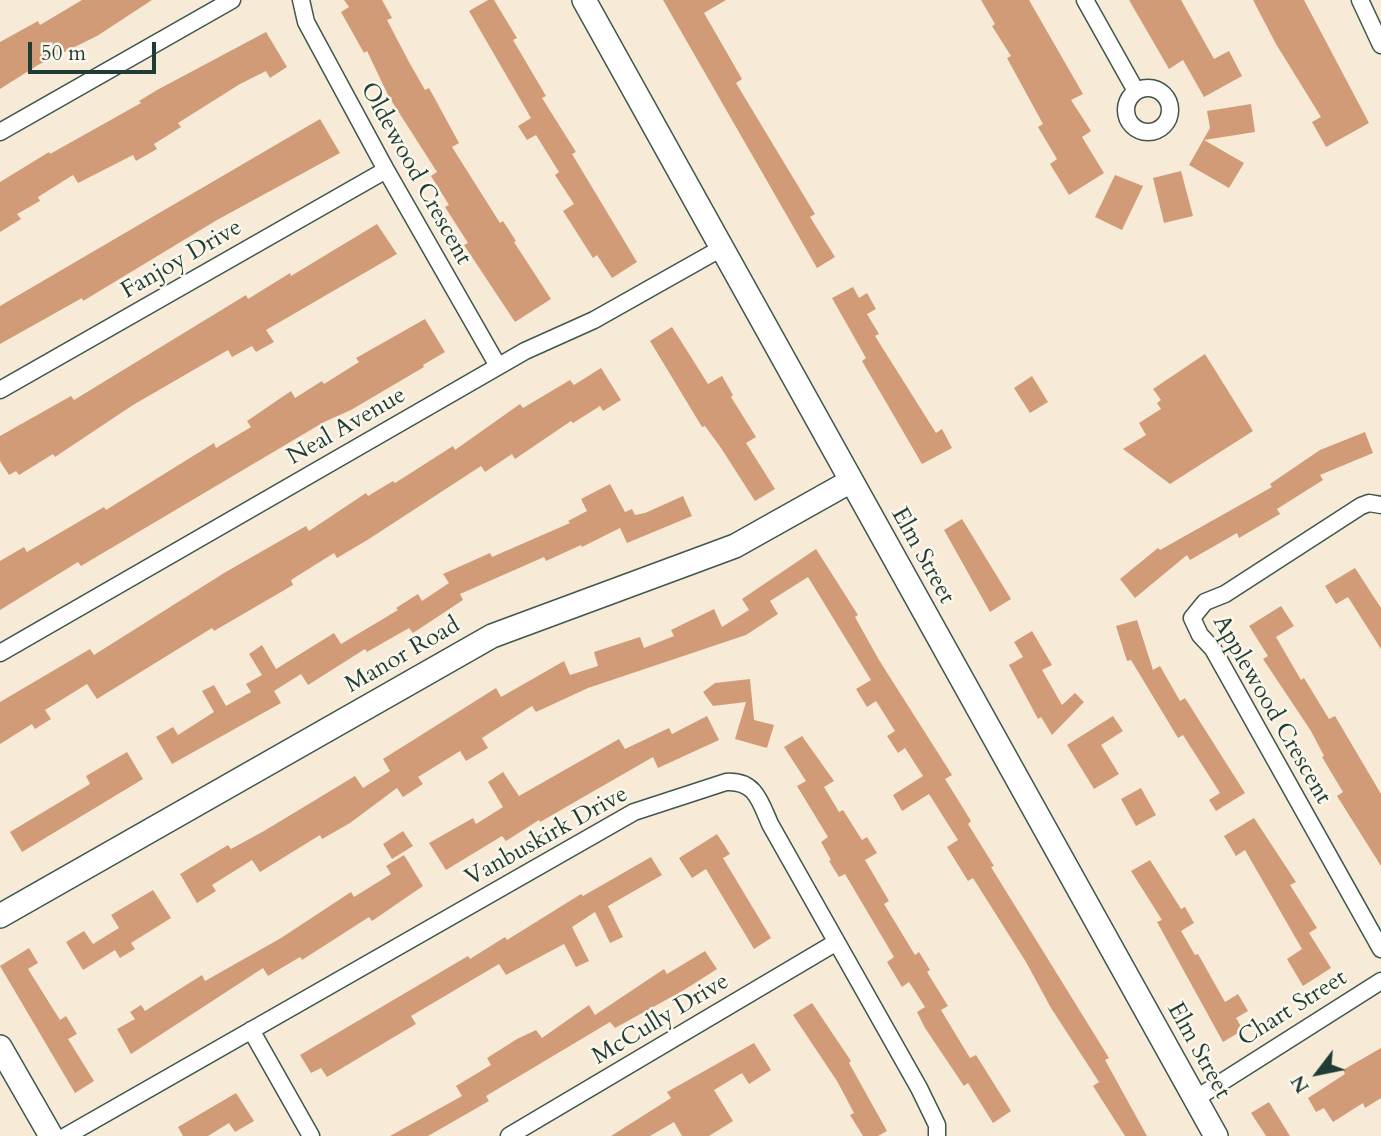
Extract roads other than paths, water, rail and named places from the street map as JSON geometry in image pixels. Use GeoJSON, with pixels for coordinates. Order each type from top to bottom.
{"type":"FeatureCollection","features":[{"type":"Feature","properties":{"kind":"main road","name":"Elm Street"},"geometry":{"type":"LineString","coordinates":[[584,0],[720,249],[1216,1136]]}},
{"type":"Feature","properties":{"kind":"main road","name":"Manor Road"},"geometry":{"type":"LineString","coordinates":[[0,916],[492,636],[735,546],[851,481]]}},
{"type":"Feature","properties":{"kind":"main road"},"geometry":{"type":"LineString","coordinates":[[0,1047],[51,1136]]}},
{"type":"Feature","properties":{"kind":"street"},"geometry":{"type":"LineString","coordinates":[[0,132],[232,0]]}},
{"type":"Feature","properties":{"kind":"street","name":"Oldewood Crescent"},"geometry":{"type":"LineString","coordinates":[[301,0],[306,22],[386,170],[498,366]]}},
{"type":"Feature","properties":{"kind":"street"},"geometry":{"type":"LineString","coordinates":[[1085,0],[1136,91]]}},
{"type":"Feature","properties":{"kind":"street"},"geometry":{"type":"LineString","coordinates":[[1360,0],[1381,45]]}},
{"type":"Feature","properties":{"kind":"street","name":"Fanjoy Drive"},"geometry":{"type":"LineString","coordinates":[[0,390],[386,170]]}},
{"type":"Feature","properties":{"kind":"street","name":"Neal Avenue"},"geometry":{"type":"LineString","coordinates":[[0,653],[498,366],[594,320],[720,249]]}},
{"type":"Feature","properties":{"kind":"street","name":"Applewood Crescent"},"geometry":{"type":"LineString","coordinates":[[1381,505],[1369,503],[1361,506],[1225,594],[1205,602],[1192,618],[1200,635],[1213,649],[1381,949]]}},
{"type":"Feature","properties":{"kind":"street","name":"Vanbuskirk Drive"},"geometry":{"type":"LineString","coordinates":[[66,1136],[634,812],[726,782],[747,785],[756,793],[835,943],[919,1088],[937,1125],[937,1136]]}},
{"type":"Feature","properties":{"kind":"street","name":"McCully Drive"},"geometry":{"type":"LineString","coordinates":[[509,1136],[835,943]]}},
{"type":"Feature","properties":{"kind":"street","name":"Chart Street"},"geometry":{"type":"LineString","coordinates":[[1195,1099],[1381,981]]}},
{"type":"Feature","properties":{"kind":"street"},"geometry":{"type":"LineString","coordinates":[[251,1030],[311,1136]]}}]}
